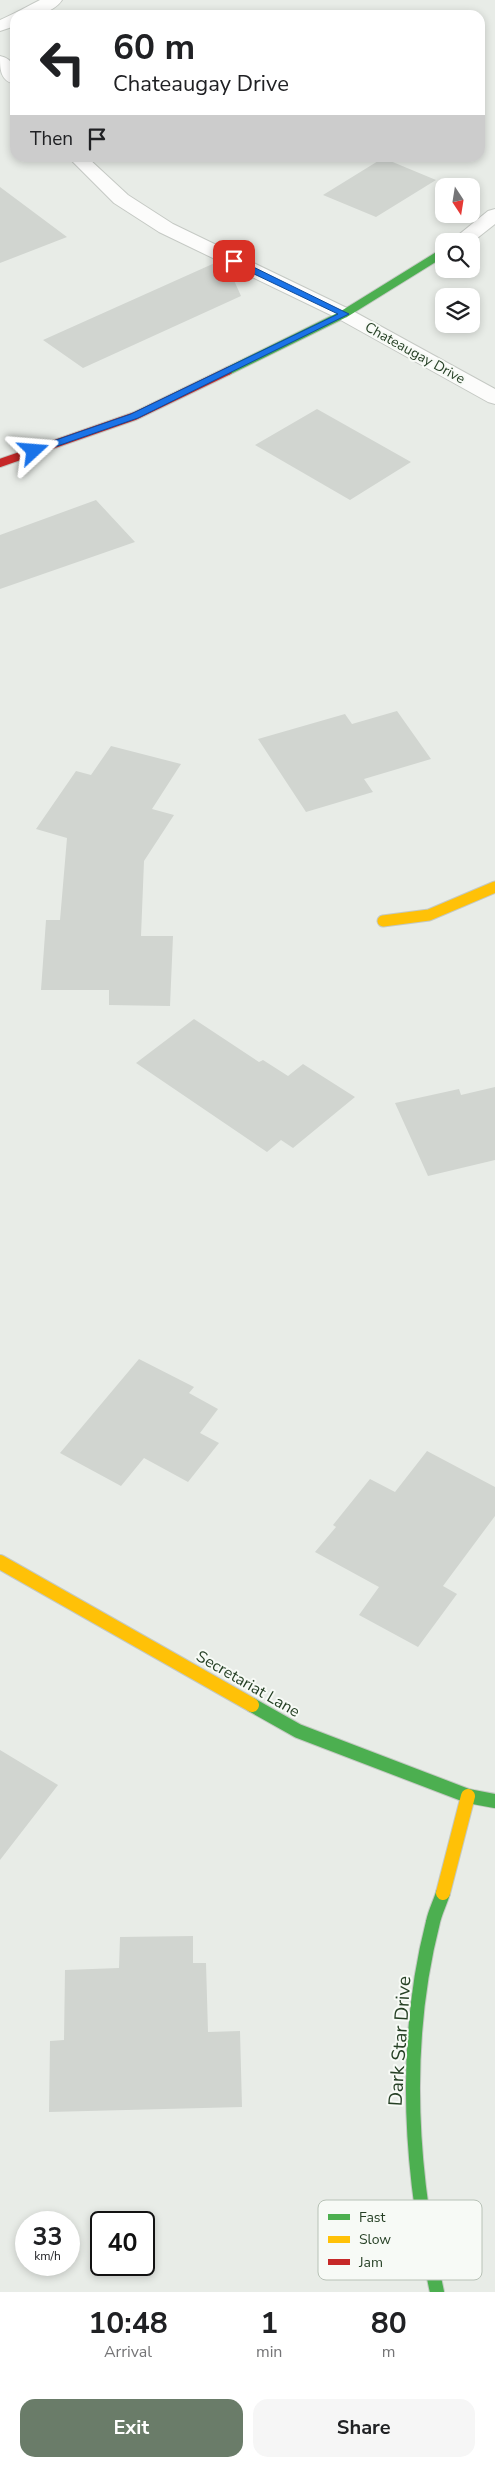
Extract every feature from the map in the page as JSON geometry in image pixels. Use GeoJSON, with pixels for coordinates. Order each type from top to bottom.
{"type":"FeatureCollection","features":[{"type":"Feature","properties":{"kind":"street"},"geometry":{"type":"LineString","coordinates":[[34,10],[53,0]]}},
{"type":"Feature","properties":{"kind":"street"},"geometry":{"type":"LineString","coordinates":[[0,60],[10,73]]}},
{"type":"Feature","properties":{"kind":"street","name":"Chateaugay Drive"},"geometry":{"type":"LineString","coordinates":[[82,162],[121,200],[166,228],[344,314],[495,398]]}},
{"type":"Feature","properties":{"kind":"street"},"geometry":{"type":"LineString","coordinates":[[471,233],[495,215]]}},
{"type":"Feature","properties":{"kind":"street"},"geometry":{"type":"LineString","coordinates":[[0,463],[134,416],[344,314],[435,258]]}},
{"type":"Feature","properties":{"kind":"street"},"geometry":{"type":"LineString","coordinates":[[383,921],[429,915],[495,887]]}},
{"type":"Feature","properties":{"kind":"street","name":"Secretariat Lane"},"geometry":{"type":"LineString","coordinates":[[0,1562],[298,1731],[468,1796],[495,1801]]}},
{"type":"Feature","properties":{"kind":"street","name":"Dark Star Drive"},"geometry":{"type":"LineString","coordinates":[[419,2200],[414,2152],[412,2086],[416,2016],[432,1923],[442,1896],[468,1796]]}},
{"type":"Feature","properties":{"kind":"building"},"geometry":{"type":"Polygon","coordinates":[[[377,162],[393,162],[435,180],[435,181],[376,217],[323,195],[377,162]]]}},
{"type":"Feature","properties":{"kind":"building"},"geometry":{"type":"Polygon","coordinates":[[[0,187],[67,237],[0,263],[0,187]]]}},
{"type":"Feature","properties":{"kind":"building"},"geometry":{"type":"Polygon","coordinates":[[[217,262],[228,267],[241,296],[83,368],[43,340],[217,262]]]}},
{"type":"Feature","properties":{"kind":"building"},"geometry":{"type":"Polygon","coordinates":[[[317,409],[411,462],[350,500],[255,445],[317,409]]]}},
{"type":"Feature","properties":{"kind":"building"},"geometry":{"type":"Polygon","coordinates":[[[96,500],[135,542],[0,589],[0,535],[96,500]]]}},
{"type":"Feature","properties":{"kind":"building"},"geometry":{"type":"Polygon","coordinates":[[[397,711],[431,759],[364,779],[373,792],[306,812],[258,739],[345,714],[352,724],[397,711]]]}},
{"type":"Feature","properties":{"kind":"building"},"geometry":{"type":"Polygon","coordinates":[[[111,746],[181,764],[152,809],[174,815],[144,861],[141,936],[173,936],[170,1006],[109,1005],[109,990],[41,990],[46,920],[60,920],[67,838],[36,829],[76,771],[91,775],[111,746]]]}},
{"type":"Feature","properties":{"kind":"building"},"geometry":{"type":"Polygon","coordinates":[[[194,1019],[259,1062],[263,1060],[288,1076],[303,1064],[355,1097],[293,1148],[281,1140],[267,1152],[136,1063],[194,1019]]]}},
{"type":"Feature","properties":{"kind":"building"},"geometry":{"type":"Polygon","coordinates":[[[495,1087],[495,1160],[428,1176],[395,1103],[459,1089],[461,1095],[495,1087]]]}},
{"type":"Feature","properties":{"kind":"building"},"geometry":{"type":"Polygon","coordinates":[[[139,1359],[194,1387],[189,1393],[218,1409],[200,1433],[219,1443],[188,1482],[144,1458],[121,1486],[60,1453],[139,1359]]]}},
{"type":"Feature","properties":{"kind":"building"},"geometry":{"type":"Polygon","coordinates":[[[427,1451],[495,1487],[495,1516],[443,1586],[457,1594],[418,1647],[359,1615],[379,1587],[315,1552],[336,1527],[333,1525],[370,1479],[395,1492],[427,1451]]]}},
{"type":"Feature","properties":{"kind":"building"},"geometry":{"type":"Polygon","coordinates":[[[0,1750],[58,1785],[0,1860],[0,1750]]]}},
{"type":"Feature","properties":{"kind":"building"},"geometry":{"type":"Polygon","coordinates":[[[193,1936],[193,1963],[206,1963],[208,2032],[240,2031],[242,2107],[49,2112],[50,2041],[64,2040],[65,1970],[119,1968],[120,1937],[193,1936]]]}},
{"type":"Feature","properties":{"kind":"traffic: fast"},"geometry":{"type":"LineString","coordinates":[[228,371],[344,314],[435,258]]}},
{"type":"Feature","properties":{"kind":"traffic: fast"},"geometry":{"type":"LineString","coordinates":[[252,1705],[298,1731],[468,1796],[495,1801]]}},
{"type":"Feature","properties":{"kind":"traffic: fast"},"geometry":{"type":"LineString","coordinates":[[419,2200],[414,2147],[413,2110],[416,2036],[425,1962],[433,1921],[443,1893]]}},
{"type":"Feature","properties":{"kind":"traffic: fast"},"geometry":{"type":"LineString","coordinates":[[434,2280],[437,2292]]}},
{"type":"Feature","properties":{"kind":"traffic: slow"},"geometry":{"type":"LineString","coordinates":[[383,921],[429,915],[495,887]]}},
{"type":"Feature","properties":{"kind":"traffic: slow"},"geometry":{"type":"LineString","coordinates":[[0,1562],[252,1705]]}},
{"type":"Feature","properties":{"kind":"traffic: slow"},"geometry":{"type":"LineString","coordinates":[[443,1893],[468,1796]]}},
{"type":"Feature","properties":{"kind":"traffic: jam"},"geometry":{"type":"LineString","coordinates":[[0,463],[135,416],[228,371]]}},
{"type":"Feature","properties":{"kind":"route"},"geometry":{"type":"LineString","coordinates":[[34,451],[134,416],[344,314],[234,261]]}}]}
